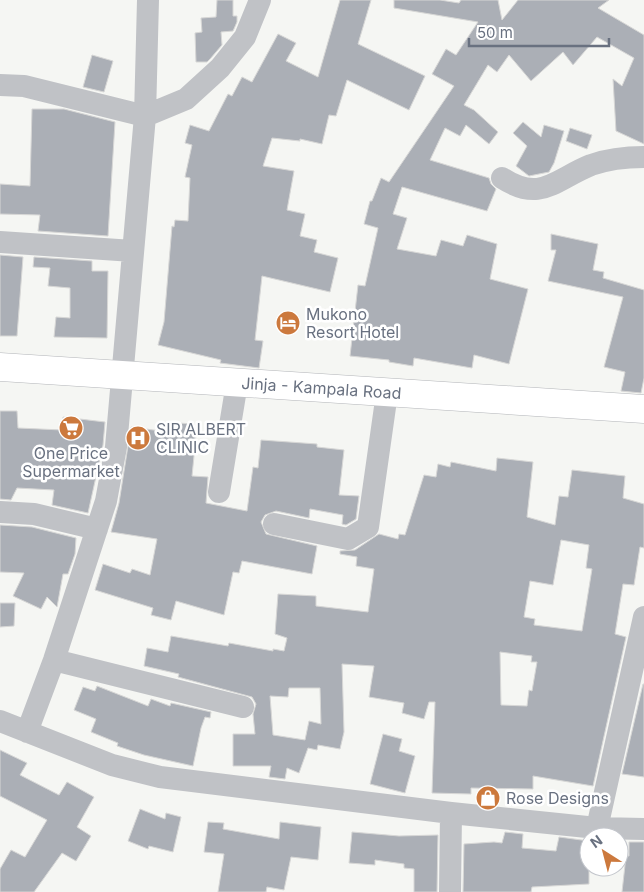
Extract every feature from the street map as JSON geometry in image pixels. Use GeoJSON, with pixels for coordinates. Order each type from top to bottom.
{"type":"FeatureCollection","features":[{"type":"Feature","properties":{"kind":"highway","name":"Jinja - Kampala Road"},"geometry":{"type":"LineString","coordinates":[[0,368],[644,409]]}},
{"type":"Feature","properties":{"kind":"street"},"geometry":{"type":"LineString","coordinates":[[27,732],[54,660],[106,501],[116,448],[145,116],[148,0]]}},
{"type":"Feature","properties":{"kind":"street"},"geometry":{"type":"LineString","coordinates":[[0,85],[24,86],[145,116],[186,99],[220,68],[245,37],[260,0]]}},
{"type":"Feature","properties":{"kind":"street"},"geometry":{"type":"LineString","coordinates":[[502,178],[518,188],[538,190],[592,165],[622,157],[644,157]]}},
{"type":"Feature","properties":{"kind":"street"},"geometry":{"type":"LineString","coordinates":[[0,242],[133,251]]}},
{"type":"Feature","properties":{"kind":"street"},"geometry":{"type":"LineString","coordinates":[[219,492],[237,383]]}},
{"type":"Feature","properties":{"kind":"street"},"geometry":{"type":"LineString","coordinates":[[274,524],[348,539],[368,527],[387,393]]}},
{"type":"Feature","properties":{"kind":"street"},"geometry":{"type":"LineString","coordinates":[[0,512],[34,514],[97,528]]}},
{"type":"Feature","properties":{"kind":"street"},"geometry":{"type":"LineString","coordinates":[[597,827],[644,617]]}},
{"type":"Feature","properties":{"kind":"street"},"geometry":{"type":"LineString","coordinates":[[54,660],[243,708]]}},
{"type":"Feature","properties":{"kind":"street"},"geometry":{"type":"LineString","coordinates":[[0,721],[112,765],[160,777],[451,813],[587,827]]}},
{"type":"Feature","properties":{"kind":"street"},"geometry":{"type":"LineString","coordinates":[[450,892],[451,813]]}},
{"type":"Feature","properties":{"kind":"street"},"geometry":{"type":"LineString","coordinates":[[629,829],[644,829]]}},
{"type":"Feature","properties":{"kind":"building"},"geometry":{"type":"Polygon","coordinates":[[[217,0],[233,0],[233,16],[237,16],[237,22],[233,31],[221,32],[222,45],[207,62],[196,62],[195,33],[202,32],[201,18],[216,17],[217,0]]]}},
{"type":"Feature","properties":{"kind":"building"},"geometry":{"type":"Polygon","coordinates":[[[340,0],[371,0],[358,44],[425,76],[409,110],[347,80],[336,116],[329,115],[322,144],[300,139],[300,141],[272,138],[263,166],[294,171],[287,210],[305,214],[300,236],[317,240],[314,252],[338,258],[330,292],[262,276],[255,340],[263,341],[259,368],[220,363],[221,360],[158,345],[164,322],[172,226],[174,227],[175,220],[188,221],[190,178],[185,177],[192,145],[185,143],[190,125],[209,131],[228,94],[232,96],[242,77],[252,82],[278,34],[296,43],[286,61],[318,77],[340,0]]]}},
{"type":"Feature","properties":{"kind":"building"},"geometry":{"type":"Polygon","coordinates":[[[394,0],[440,0],[459,3],[461,0],[498,0],[502,20],[518,0],[609,0],[598,8],[644,35],[644,144],[616,131],[613,79],[622,86],[634,58],[597,37],[573,65],[563,52],[531,81],[509,55],[497,72],[488,65],[464,105],[474,110],[498,132],[489,144],[466,125],[460,136],[445,128],[430,160],[489,178],[491,184],[496,189],[487,211],[402,187],[393,214],[407,218],[397,249],[436,256],[441,240],[463,246],[467,235],[497,244],[490,279],[528,289],[509,364],[474,355],[472,368],[414,358],[413,366],[389,362],[389,360],[350,356],[358,285],[365,286],[378,228],[364,224],[370,201],[372,201],[381,178],[389,182],[454,86],[432,74],[446,49],[456,55],[478,22],[394,8],[394,0]]]}},
{"type":"Feature","properties":{"kind":"building"},"geometry":{"type":"Polygon","coordinates":[[[92,55],[113,61],[104,92],[83,87],[92,55]]]}},
{"type":"Feature","properties":{"kind":"building"},"geometry":{"type":"Polygon","coordinates":[[[32,109],[64,109],[115,122],[108,236],[38,231],[40,215],[0,214],[0,184],[30,186],[32,109]]]}},
{"type":"Feature","properties":{"kind":"building"},"geometry":{"type":"Polygon","coordinates":[[[523,122],[541,137],[544,125],[564,131],[554,163],[549,172],[529,176],[516,166],[527,146],[513,133],[523,122]]]}},
{"type":"Feature","properties":{"kind":"building"},"geometry":{"type":"Polygon","coordinates":[[[570,128],[592,135],[587,149],[566,141],[570,128]]]}},
{"type":"Feature","properties":{"kind":"building"},"geometry":{"type":"Polygon","coordinates":[[[551,234],[598,244],[593,270],[604,272],[603,278],[644,290],[644,378],[641,393],[621,391],[625,372],[604,367],[623,297],[548,281],[556,250],[551,250],[551,234]]]}},
{"type":"Feature","properties":{"kind":"building"},"geometry":{"type":"Polygon","coordinates":[[[0,255],[23,257],[17,336],[0,336],[0,255]]]}},
{"type":"Feature","properties":{"kind":"building"},"geometry":{"type":"Polygon","coordinates":[[[34,257],[92,261],[92,271],[108,271],[107,338],[54,337],[56,317],[70,318],[70,288],[48,286],[50,268],[33,267],[34,257]]]}},
{"type":"Feature","properties":{"kind":"building"},"geometry":{"type":"Polygon","coordinates":[[[0,411],[17,411],[18,428],[62,430],[63,417],[105,422],[103,445],[88,513],[52,505],[54,490],[17,488],[11,500],[0,499],[0,411]]]}},
{"type":"Feature","properties":{"kind":"building"},"geometry":{"type":"Polygon","coordinates":[[[161,422],[194,424],[193,435],[196,436],[192,476],[208,477],[206,503],[247,511],[253,467],[258,468],[261,440],[317,444],[317,447],[344,450],[339,495],[359,496],[356,519],[346,525],[342,524],[343,515],[310,509],[309,518],[276,511],[265,515],[261,522],[266,534],[317,546],[312,574],[242,561],[239,573],[233,572],[224,615],[176,601],[171,620],[151,615],[153,608],[95,590],[103,564],[130,573],[132,569],[150,575],[157,539],[111,532],[119,503],[131,427],[161,431],[161,422]]]}},
{"type":"Feature","properties":{"kind":"building"},"geometry":{"type":"Polygon","coordinates":[[[497,458],[533,462],[527,517],[555,525],[559,496],[568,497],[572,470],[625,476],[623,498],[644,504],[644,548],[640,547],[634,585],[623,584],[615,634],[626,637],[593,786],[533,776],[533,789],[471,788],[471,794],[432,793],[435,702],[429,702],[424,719],[402,713],[404,703],[369,697],[374,666],[342,664],[344,732],[340,749],[318,745],[317,750],[308,748],[299,773],[287,768],[285,779],[269,777],[271,766],[233,766],[233,734],[255,734],[253,714],[256,704],[252,697],[178,677],[179,674],[144,666],[147,648],[168,652],[171,636],[228,646],[229,643],[273,651],[273,649],[284,651],[287,638],[275,634],[278,594],[316,596],[316,606],[368,612],[374,569],[356,566],[357,557],[340,554],[340,551],[355,550],[379,534],[398,539],[399,534],[405,535],[424,475],[436,477],[438,464],[450,467],[451,462],[496,471],[497,458]],[[561,540],[553,585],[530,581],[524,617],[535,619],[534,625],[582,631],[592,569],[586,568],[589,545],[561,540]],[[500,652],[501,705],[527,706],[529,690],[532,691],[537,662],[531,662],[532,656],[500,652]],[[289,688],[288,697],[270,696],[273,735],[305,740],[309,721],[321,724],[320,688],[289,688]]]}},
{"type":"Feature","properties":{"kind":"building"},"geometry":{"type":"Polygon","coordinates":[[[0,525],[32,527],[76,538],[75,554],[68,574],[63,574],[57,607],[47,597],[41,609],[13,596],[24,573],[0,572],[0,525]]]}},
{"type":"Feature","properties":{"kind":"building"},"geometry":{"type":"Polygon","coordinates":[[[0,603],[15,603],[14,626],[0,627],[0,603]]]}},
{"type":"Feature","properties":{"kind":"building"},"geometry":{"type":"Polygon","coordinates":[[[644,684],[644,777],[622,774],[644,684]]]}},
{"type":"Feature","properties":{"kind":"building"},"geometry":{"type":"Polygon","coordinates":[[[97,686],[148,706],[151,699],[170,706],[171,703],[211,712],[210,718],[205,717],[201,728],[193,766],[144,755],[117,746],[118,743],[91,732],[96,719],[74,710],[83,687],[95,691],[97,686]]]}},
{"type":"Feature","properties":{"kind":"building"},"geometry":{"type":"Polygon","coordinates":[[[383,734],[402,739],[399,751],[415,756],[405,793],[370,784],[383,734]]]}},
{"type":"Feature","properties":{"kind":"building"},"geometry":{"type":"Polygon","coordinates":[[[0,750],[27,763],[20,775],[59,795],[67,782],[94,797],[77,827],[91,836],[76,861],[62,853],[34,892],[0,892],[0,869],[11,850],[25,857],[47,820],[0,796],[0,750]]]}},
{"type":"Feature","properties":{"kind":"building"},"geometry":{"type":"Polygon","coordinates":[[[140,809],[165,819],[166,813],[181,817],[173,852],[149,846],[148,849],[128,841],[140,809]]]}},
{"type":"Feature","properties":{"kind":"building"},"geometry":{"type":"Polygon","coordinates":[[[208,822],[224,823],[223,829],[279,839],[280,822],[321,827],[318,860],[291,857],[284,890],[267,887],[266,892],[218,892],[224,854],[204,852],[208,822]]]}},
{"type":"Feature","properties":{"kind":"building"},"geometry":{"type":"Polygon","coordinates":[[[352,832],[399,836],[438,835],[437,892],[414,892],[414,869],[404,868],[404,864],[375,860],[375,865],[349,863],[352,832]]]}},
{"type":"Feature","properties":{"kind":"building"},"geometry":{"type":"Polygon","coordinates":[[[505,832],[523,834],[522,848],[556,851],[559,837],[579,840],[579,877],[589,877],[589,884],[532,887],[531,892],[463,892],[464,844],[502,843],[505,832]]]}},
{"type":"Feature","properties":{"kind":"building"},"geometry":{"type":"Polygon","coordinates":[[[629,842],[644,842],[644,892],[622,892],[624,877],[629,877],[629,842]]]}},
{"type":"Feature","properties":{"kind":"place","name":"Mukono Resort Hotel"},"geometry":{"type":"Point","coordinates":[288,323]}},
{"type":"Feature","properties":{"kind":"place","name":"One Price Supermarket"},"geometry":{"type":"Point","coordinates":[71,428]}},
{"type":"Feature","properties":{"kind":"place","name":"SIR ALBERT CLINIC"},"geometry":{"type":"Point","coordinates":[138,438]}},
{"type":"Feature","properties":{"kind":"place","name":"Rose Designs"},"geometry":{"type":"Point","coordinates":[488,798]}}]}
